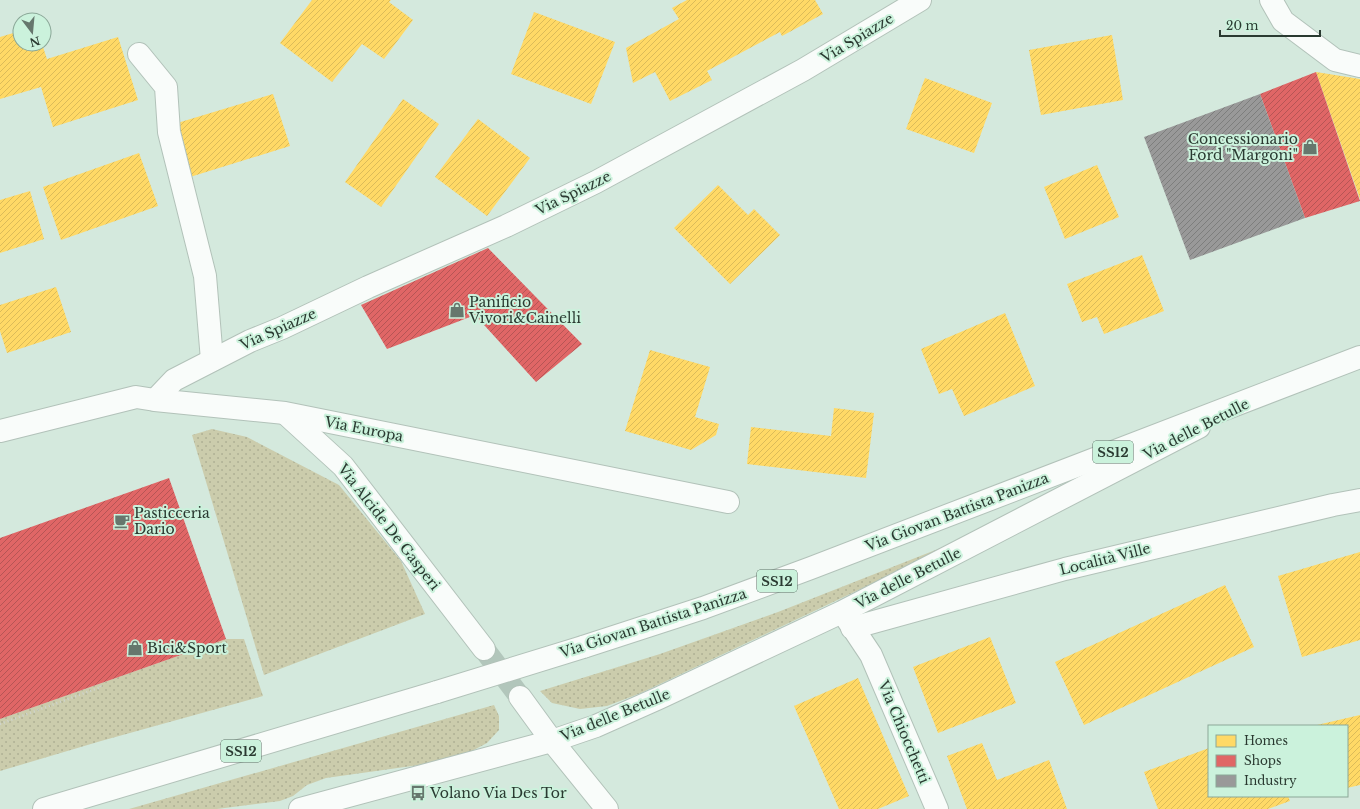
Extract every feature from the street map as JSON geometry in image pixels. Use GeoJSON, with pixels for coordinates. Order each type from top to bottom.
{"type":"FeatureCollection","features":[{"type":"Feature","properties":{"kind":"street","name":"Via Spiazze"},"geometry":{"type":"LineString","coordinates":[[155,400],[174,380],[250,341],[282,328],[368,287],[506,226],[596,182],[803,70],[920,0]]}},
{"type":"Feature","properties":{"kind":"street"},"geometry":{"type":"LineString","coordinates":[[1272,0],[1283,21],[1335,60],[1360,66]]}},
{"type":"Feature","properties":{"kind":"street"},"geometry":{"type":"LineString","coordinates":[[140,54],[166,87],[169,132],[205,276],[212,360]]}},
{"type":"Feature","properties":{"kind":"street","name":"Via Giovan Battista Panizza"},"geometry":{"type":"LineString","coordinates":[[44,809],[437,692],[703,608],[804,571],[1360,357]]}},
{"type":"Feature","properties":{"kind":"street","name":"Via Europa"},"geometry":{"type":"LineString","coordinates":[[0,431],[136,396],[155,400],[285,413],[728,502]]}},
{"type":"Feature","properties":{"kind":"street","name":"Via delle Betulle"},"geometry":{"type":"LineString","coordinates":[[300,809],[552,741],[596,726],[659,698],[847,620],[1257,397]]}},
{"type":"Feature","properties":{"kind":"street","name":"Via Alcide De Gasperi"},"geometry":{"type":"LineString","coordinates":[[285,413],[343,466],[484,649]]}},
{"type":"Feature","properties":{"kind":"street","name":"Località Ville"},"geometry":{"type":"LineString","coordinates":[[847,620],[1332,505],[1360,500]]}},
{"type":"Feature","properties":{"kind":"street","name":"Via Chiocchetti"},"geometry":{"type":"LineString","coordinates":[[847,620],[871,656],[937,809]]}},
{"type":"Feature","properties":{"kind":"street"},"geometry":{"type":"LineString","coordinates":[[520,697],[552,741],[606,809]]}},
{"type":"Feature","properties":{"kind":"path"},"geometry":{"type":"LineString","coordinates":[[0,724],[101,688],[100,684]]}},
{"type":"Feature","properties":{"kind":"green space"},"geometry":{"type":"Polygon","coordinates":[[[212,429],[247,437],[339,485],[401,561],[425,614],[264,675],[192,435],[212,429]]]}},
{"type":"Feature","properties":{"kind":"green space"},"geometry":{"type":"Polygon","coordinates":[[[966,538],[641,693],[607,706],[580,709],[552,703],[540,691],[660,654],[778,612],[966,538]]]}},
{"type":"Feature","properties":{"kind":"green space"},"geometry":{"type":"Polygon","coordinates":[[[226,639],[244,639],[263,696],[0,771],[0,719],[226,639]]]}},
{"type":"Feature","properties":{"kind":"green space"},"geometry":{"type":"Polygon","coordinates":[[[494,705],[499,716],[499,730],[487,743],[468,753],[419,765],[326,778],[307,785],[293,796],[280,801],[217,809],[129,809],[494,705]]]}},
{"type":"Feature","properties":{"kind":"building: Homes"},"geometry":{"type":"Polygon","coordinates":[[[312,0],[391,0],[389,2],[413,20],[384,59],[362,44],[332,82],[280,43],[312,0]]]}},
{"type":"Feature","properties":{"kind":"building: Homes"},"geometry":{"type":"Polygon","coordinates":[[[687,0],[815,0],[823,14],[782,36],[780,32],[707,71],[712,80],[670,101],[655,72],[633,83],[626,48],[679,19],[672,8],[687,0]]]}},
{"type":"Feature","properties":{"kind":"building: Homes"},"geometry":{"type":"Polygon","coordinates":[[[534,12],[615,42],[591,104],[511,74],[534,12]]]}},
{"type":"Feature","properties":{"kind":"building: Homes"},"geometry":{"type":"Polygon","coordinates":[[[12,33],[12,52],[45,52],[47,59],[118,37],[138,100],[53,127],[41,87],[0,99],[0,37],[12,33]]]}},
{"type":"Feature","properties":{"kind":"building: Homes"},"geometry":{"type":"Polygon","coordinates":[[[1112,35],[1123,100],[1041,115],[1029,50],[1112,35]]]}},
{"type":"Feature","properties":{"kind":"building: Homes"},"geometry":{"type":"Polygon","coordinates":[[[1316,72],[1360,79],[1360,199],[1316,72]]]}},
{"type":"Feature","properties":{"kind":"building: Homes"},"geometry":{"type":"Polygon","coordinates":[[[925,78],[992,103],[974,153],[906,129],[925,78]]]}},
{"type":"Feature","properties":{"kind":"building: Homes"},"geometry":{"type":"Polygon","coordinates":[[[273,94],[290,146],[190,177],[174,124],[273,94]]]}},
{"type":"Feature","properties":{"kind":"building: Homes"},"geometry":{"type":"Polygon","coordinates":[[[403,99],[439,124],[381,207],[345,182],[403,99]]]}},
{"type":"Feature","properties":{"kind":"building: Homes"},"geometry":{"type":"Polygon","coordinates":[[[478,119],[530,158],[487,216],[435,177],[478,119]]]}},
{"type":"Feature","properties":{"kind":"building: Homes"},"geometry":{"type":"Polygon","coordinates":[[[139,153],[158,206],[61,240],[43,187],[139,153]]]}},
{"type":"Feature","properties":{"kind":"building: Homes"},"geometry":{"type":"Polygon","coordinates":[[[1097,165],[1119,217],[1065,239],[1044,187],[1097,165]]]}},
{"type":"Feature","properties":{"kind":"building: Homes"},"geometry":{"type":"Polygon","coordinates":[[[718,185],[748,215],[754,209],[780,235],[730,284],[674,228],[718,185]]]}},
{"type":"Feature","properties":{"kind":"building: Homes"},"geometry":{"type":"Polygon","coordinates":[[[30,191],[44,239],[0,253],[0,200],[30,191]]]}},
{"type":"Feature","properties":{"kind":"building: Homes"},"geometry":{"type":"Polygon","coordinates":[[[1142,255],[1164,311],[1104,334],[1097,317],[1082,322],[1067,284],[1142,255]]]}},
{"type":"Feature","properties":{"kind":"building: Homes"},"geometry":{"type":"Polygon","coordinates":[[[56,287],[71,332],[7,353],[0,331],[0,305],[56,287]]]}},
{"type":"Feature","properties":{"kind":"building: Homes"},"geometry":{"type":"Polygon","coordinates":[[[1005,313],[1035,386],[964,416],[952,389],[939,394],[921,349],[1005,313]]]}},
{"type":"Feature","properties":{"kind":"building: Homes"},"geometry":{"type":"Polygon","coordinates":[[[650,350],[710,367],[695,417],[719,424],[716,435],[691,450],[625,431],[650,350]]]}},
{"type":"Feature","properties":{"kind":"building: Homes"},"geometry":{"type":"Polygon","coordinates":[[[834,408],[874,413],[866,478],[747,464],[751,427],[831,436],[834,408]]]}},
{"type":"Feature","properties":{"kind":"building: Homes"},"geometry":{"type":"Polygon","coordinates":[[[1360,552],[1360,640],[1302,657],[1278,576],[1360,552]]]}},
{"type":"Feature","properties":{"kind":"building: Homes"},"geometry":{"type":"Polygon","coordinates":[[[1225,585],[1254,647],[1084,725],[1055,662],[1225,585]]]}},
{"type":"Feature","properties":{"kind":"building: Homes"},"geometry":{"type":"Polygon","coordinates":[[[990,637],[1016,703],[938,733],[913,667],[990,637]]]}},
{"type":"Feature","properties":{"kind":"building: Homes"},"geometry":{"type":"Polygon","coordinates":[[[858,678],[909,796],[878,809],[839,809],[794,706],[858,678]]]}},
{"type":"Feature","properties":{"kind":"building: Homes"},"geometry":{"type":"Polygon","coordinates":[[[1360,715],[1360,785],[1348,788],[1348,725],[1317,725],[1360,715]]]}},
{"type":"Feature","properties":{"kind":"building: Homes"},"geometry":{"type":"Polygon","coordinates":[[[982,743],[997,780],[1049,760],[1067,809],[967,809],[947,756],[982,743]]]}},
{"type":"Feature","properties":{"kind":"building: Homes"},"geometry":{"type":"Polygon","coordinates":[[[1208,748],[1208,797],[1288,797],[1290,801],[1268,809],[1158,809],[1144,772],[1208,748]]]}},
{"type":"Feature","properties":{"kind":"building: Shops","name":"Concessionario Ford \"Margoni\""},"geometry":{"type":"Polygon","coordinates":[[[1316,72],[1360,201],[1305,218],[1260,94],[1316,72]]]}},
{"type":"Feature","properties":{"kind":"building: Shops","name":"Panificio Vivori&Cainelli"},"geometry":{"type":"Polygon","coordinates":[[[488,248],[582,344],[536,382],[475,315],[387,349],[361,305],[488,248]]]}},
{"type":"Feature","properties":{"kind":"building: Shops"},"geometry":{"type":"Polygon","coordinates":[[[169,478],[226,639],[0,719],[0,538],[169,478]]]}},
{"type":"Feature","properties":{"kind":"building: Industry"},"geometry":{"type":"Polygon","coordinates":[[[1260,94],[1305,218],[1190,260],[1144,137],[1260,94]]]}},
{"type":"Feature","properties":{"kind":"tunnel"},"geometry":{"type":"LineString","coordinates":[[484,649],[520,697]]}},
{"type":"Feature","properties":{"kind":"place","name":"Concessionario Ford \"Margoni\""},"geometry":{"type":"Point","coordinates":[1310,147]}},
{"type":"Feature","properties":{"kind":"place","name":"Panificio Vivori&Cainelli"},"geometry":{"type":"Point","coordinates":[457,310]}},
{"type":"Feature","properties":{"kind":"place","name":"Pasticceria Dario"},"geometry":{"type":"Point","coordinates":[122,521]}},
{"type":"Feature","properties":{"kind":"place","name":"Bici&Sport"},"geometry":{"type":"Point","coordinates":[135,648]}},
{"type":"Feature","properties":{"kind":"place","name":"Volano Via Des Tor"},"geometry":{"type":"Point","coordinates":[418,793]}}]}
